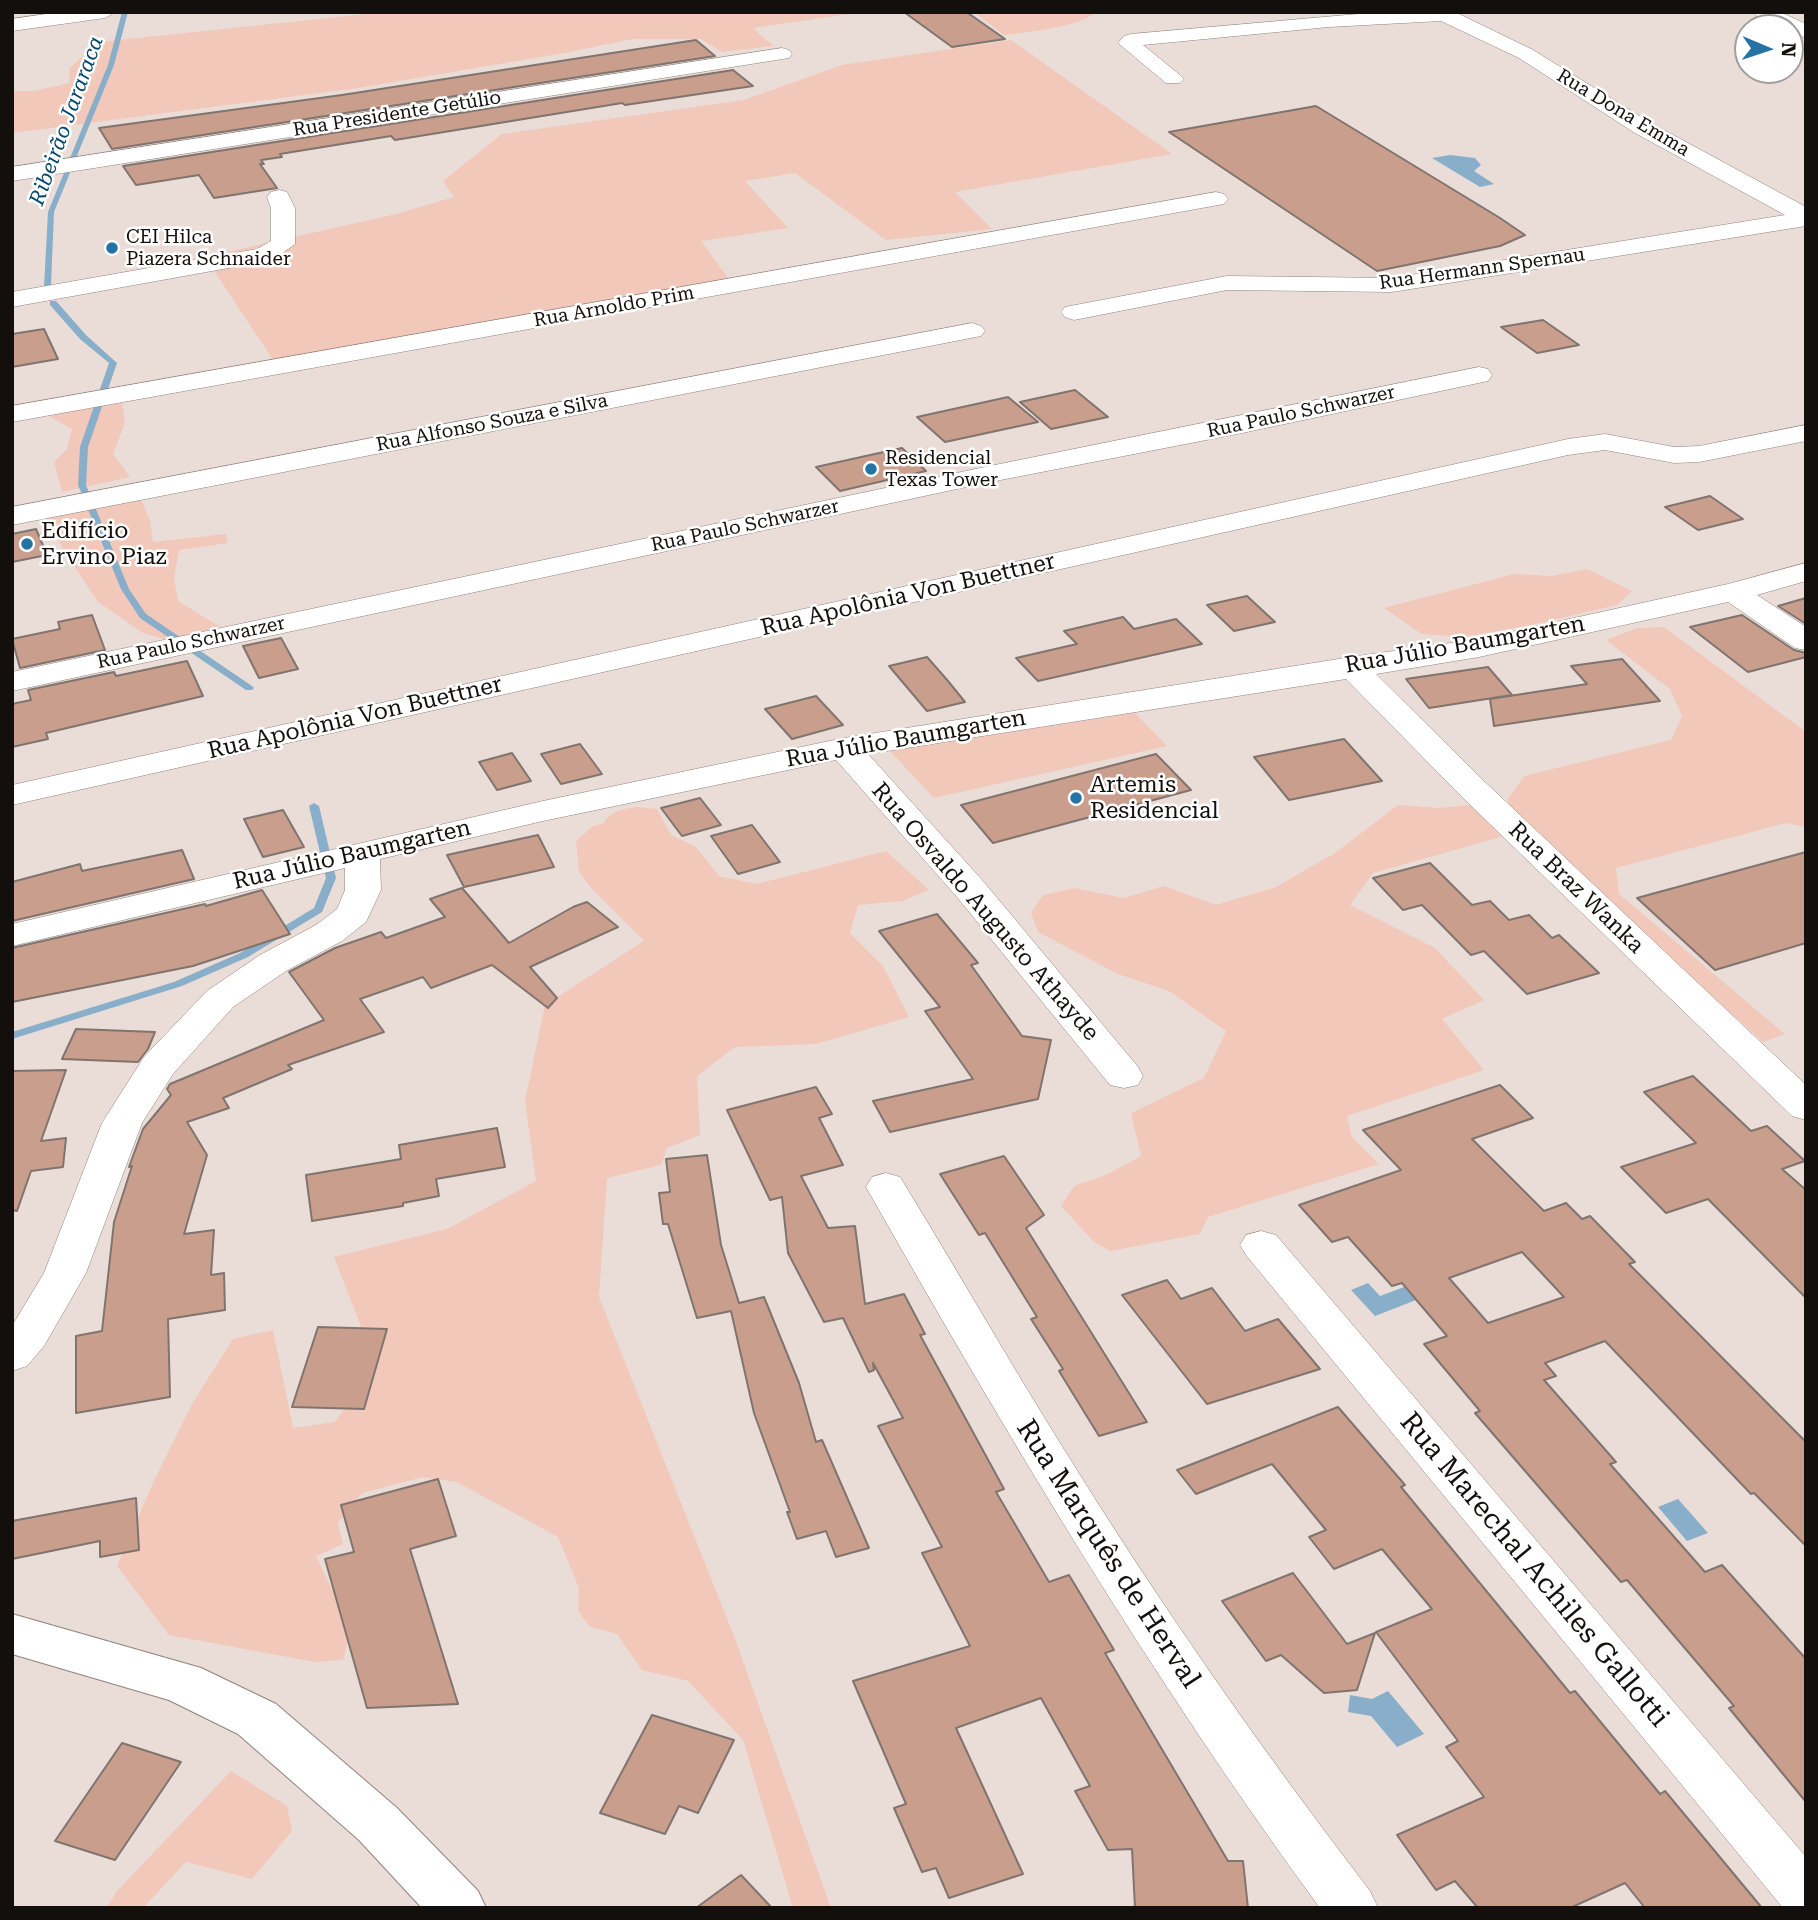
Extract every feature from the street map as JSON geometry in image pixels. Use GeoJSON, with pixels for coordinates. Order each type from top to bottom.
{"type":"FeatureCollection","features":[{"type":"Feature","properties":{"kind":"main road"},"geometry":{"type":"LineString","coordinates":[[12,1634],[183,1683],[257,1719],[378,1824],[458,1908]]}},
{"type":"Feature","properties":{"kind":"street"},"geometry":{"type":"LineString","coordinates":[[12,25],[105,12]]}},
{"type":"Feature","properties":{"kind":"street"},"geometry":{"type":"LineString","coordinates":[[1172,79],[1128,43],[1131,40],[1329,21],[1441,14]]}},
{"type":"Feature","properties":{"kind":"street","name":"Rua Dona Emma"},"geometry":{"type":"LineString","coordinates":[[1441,14],[1526,54],[1643,128],[1806,218]]}},
{"type":"Feature","properties":{"kind":"street","name":"Rua Presidente Getúlio"},"geometry":{"type":"LineString","coordinates":[[12,174],[782,54]]}},
{"type":"Feature","properties":{"kind":"street"},"geometry":{"type":"LineString","coordinates":[[12,300],[264,255],[283,244],[283,208],[279,197]]}},
{"type":"Feature","properties":{"kind":"street","name":"Rua Arnoldo Prim"},"geometry":{"type":"LineString","coordinates":[[12,415],[1216,199]]}},
{"type":"Feature","properties":{"kind":"street","name":"Rua Hermann Spernau"},"geometry":{"type":"LineString","coordinates":[[1074,312],[1227,283],[1392,285],[1806,218]]}},
{"type":"Feature","properties":{"kind":"street","name":"Rua Alfonso Souza e Silva"},"geometry":{"type":"LineString","coordinates":[[12,516],[972,331]]}},
{"type":"Feature","properties":{"kind":"street","name":"Rua Paulo Schwarzer"},"geometry":{"type":"LineString","coordinates":[[12,682],[1091,452],[1237,426],[1479,375]]}},
{"type":"Feature","properties":{"kind":"street","name":"Rua Apolônia Von Buettner"},"geometry":{"type":"LineString","coordinates":[[12,795],[1568,447],[1605,442],[1674,455],[1699,454],[1806,433]]}},
{"type":"Feature","properties":{"kind":"street","name":"Rua Júlio Baumgarten"},"geometry":{"type":"LineString","coordinates":[[12,935],[543,811],[844,748],[1351,666],[1479,648],[1733,592],[1806,572]]}},
{"type":"Feature","properties":{"kind":"street"},"geometry":{"type":"LineString","coordinates":[[1733,592],[1806,641]]}},
{"type":"Feature","properties":{"kind":"street","name":"Rua Braz Wanka"},"geometry":{"type":"LineString","coordinates":[[1351,666],[1504,819],[1806,1107]]}},
{"type":"Feature","properties":{"kind":"street","name":"Rua Osvaldo Augusto Athayde"},"geometry":{"type":"LineString","coordinates":[[844,748],[970,889],[1124,1076]]}},
{"type":"Feature","properties":{"kind":"street"},"geometry":{"type":"LineString","coordinates":[[12,1355],[29,1335],[65,1273],[122,1122],[158,1066],[220,999],[273,963],[329,933],[353,914],[363,890],[340,858]]}},
{"type":"Feature","properties":{"kind":"street","name":"Rua Marquês de Herval"},"geometry":{"type":"LineString","coordinates":[[886,1187],[998,1381],[1159,1638],[1275,1810],[1351,1908]]}},
{"type":"Feature","properties":{"kind":"street","name":"Rua Marechal Achiles Gallotti"},"geometry":{"type":"LineString","coordinates":[[1261,1245],[1806,1896]]}},
{"type":"Feature","properties":{"kind":"shaded area"},"geometry":{"type":"Polygon","coordinates":[[[385,12],[863,12],[753,28],[773,46],[722,52],[701,39],[633,39],[358,88],[12,133],[12,91],[34,91],[69,83],[70,68],[99,42],[385,12]]]}},
{"type":"Feature","properties":{"kind":"shaded area"},"geometry":{"type":"Polygon","coordinates":[[[974,12],[1096,12],[1066,25],[1004,35],[974,12]]]}},
{"type":"Feature","properties":{"kind":"shaded area"},"geometry":{"type":"Polygon","coordinates":[[[1011,40],[1172,154],[955,192],[992,229],[886,240],[795,173],[745,181],[788,228],[701,241],[729,279],[273,360],[205,257],[396,214],[454,197],[443,181],[502,134],[744,100],[842,65],[1011,40]]]}},
{"type":"Feature","properties":{"kind":"shaded area"},"geometry":{"type":"Polygon","coordinates":[[[122,403],[125,423],[113,454],[130,477],[62,492],[54,462],[67,449],[72,429],[47,415],[122,403]]]}},
{"type":"Feature","properties":{"kind":"shaded area"},"geometry":{"type":"Polygon","coordinates":[[[141,500],[150,520],[153,542],[226,534],[228,543],[179,550],[174,578],[178,601],[219,626],[200,633],[164,639],[143,633],[98,602],[64,551],[47,517],[141,500]]]}},
{"type":"Feature","properties":{"kind":"shaded area"},"geometry":{"type":"Polygon","coordinates":[[[1587,569],[1632,591],[1617,605],[1464,637],[1422,634],[1384,608],[1514,574],[1552,576],[1587,569]]]}},
{"type":"Feature","properties":{"kind":"shaded area"},"geometry":{"type":"Polygon","coordinates":[[[1664,627],[1806,732],[1806,827],[1786,823],[1616,868],[1619,894],[1785,1034],[1763,1042],[1514,817],[1507,800],[1524,776],[1671,740],[1682,716],[1670,689],[1606,640],[1638,628],[1664,627]]]}},
{"type":"Feature","properties":{"kind":"shaded area"},"geometry":{"type":"Polygon","coordinates":[[[1135,713],[1167,746],[934,798],[890,751],[1135,713]]]}},
{"type":"Feature","properties":{"kind":"shaded area"},"geometry":{"type":"Polygon","coordinates":[[[1480,804],[1508,835],[1373,873],[1350,905],[1435,948],[1484,1000],[1442,1019],[1484,1070],[1347,1116],[1352,1137],[1379,1164],[1208,1217],[1200,1234],[1110,1251],[1093,1241],[1061,1206],[1074,1186],[1106,1175],[1141,1156],[1131,1113],[1204,1078],[1226,1031],[1169,991],[1118,974],[1038,932],[1031,913],[1043,895],[1074,888],[1124,898],[1164,886],[1216,905],[1276,887],[1335,853],[1398,805],[1439,808],[1480,804]]]}},
{"type":"Feature","properties":{"kind":"shaded area"},"geometry":{"type":"Polygon","coordinates":[[[637,807],[657,809],[671,835],[696,847],[719,876],[757,884],[886,851],[929,890],[902,901],[858,905],[850,933],[883,966],[909,1017],[816,1044],[735,1047],[697,1076],[700,1135],[667,1148],[661,1165],[607,1178],[599,1297],[734,1636],[831,1908],[793,1908],[743,1740],[688,1681],[642,1670],[617,1634],[590,1627],[578,1611],[579,1588],[558,1537],[457,1482],[423,1477],[362,1493],[338,1523],[343,1544],[316,1556],[351,1629],[343,1660],[315,1662],[169,1635],[117,1566],[152,1485],[192,1404],[233,1339],[273,1330],[293,1428],[335,1422],[376,1365],[334,1257],[447,1229],[536,1181],[525,1101],[545,1005],[644,941],[592,889],[579,872],[576,841],[593,826],[603,824],[614,813],[637,807]]]}},
{"type":"Feature","properties":{"kind":"shaded area"},"geometry":{"type":"Polygon","coordinates":[[[231,1771],[287,1806],[292,1831],[252,1879],[186,1862],[143,1908],[106,1908],[118,1890],[231,1771]]]}},
{"type":"Feature","properties":{"kind":"water"},"geometry":{"type":"Polygon","coordinates":[[[1450,155],[1475,158],[1481,165],[1474,171],[1494,184],[1480,187],[1432,158],[1450,155]]]}},
{"type":"Feature","properties":{"kind":"water"},"geometry":{"type":"Polygon","coordinates":[[[1368,1283],[1380,1296],[1404,1287],[1416,1300],[1375,1316],[1351,1290],[1368,1283]]]}},
{"type":"Feature","properties":{"kind":"water"},"geometry":{"type":"Polygon","coordinates":[[[1678,1499],[1708,1533],[1687,1541],[1658,1507],[1678,1499]]]}},
{"type":"Feature","properties":{"kind":"water"},"geometry":{"type":"Polygon","coordinates":[[[1388,1691],[1424,1734],[1397,1747],[1371,1716],[1348,1712],[1350,1695],[1372,1699],[1388,1691]]]}},
{"type":"Feature","properties":{"kind":"building"},"geometry":{"type":"Polygon","coordinates":[[[904,12],[968,13],[1005,39],[952,47],[904,12]]]}},
{"type":"Feature","properties":{"kind":"building"},"geometry":{"type":"Polygon","coordinates":[[[696,40],[715,56],[112,149],[99,128],[342,95],[696,40]]]}},
{"type":"Feature","properties":{"kind":"building"},"geometry":{"type":"Polygon","coordinates":[[[733,70],[753,86],[625,105],[622,103],[395,140],[391,136],[280,154],[282,157],[261,160],[264,164],[260,164],[277,188],[214,198],[199,175],[136,185],[123,166],[733,70]]]}},
{"type":"Feature","properties":{"kind":"building"},"geometry":{"type":"Polygon","coordinates":[[[1316,106],[1525,235],[1500,246],[1377,271],[1169,132],[1316,106]]]}},
{"type":"Feature","properties":{"kind":"building"},"geometry":{"type":"Polygon","coordinates":[[[1543,320],[1579,345],[1537,353],[1501,327],[1543,320]]]}},
{"type":"Feature","properties":{"kind":"building"},"geometry":{"type":"Polygon","coordinates":[[[44,329],[58,359],[12,367],[12,334],[44,329]]]}},
{"type":"Feature","properties":{"kind":"building"},"geometry":{"type":"Polygon","coordinates":[[[1075,390],[1108,417],[1051,429],[1020,402],[1075,390]]]}},
{"type":"Feature","properties":{"kind":"building"},"geometry":{"type":"Polygon","coordinates":[[[1008,397],[1038,422],[945,442],[917,417],[1008,397]]]}},
{"type":"Feature","properties":{"kind":"building","name":"Residencial Texas Tower"},"geometry":{"type":"Polygon","coordinates":[[[902,448],[926,471],[840,491],[816,467],[902,448]]]}},
{"type":"Feature","properties":{"kind":"building"},"geometry":{"type":"Polygon","coordinates":[[[1710,496],[1743,519],[1698,530],[1665,507],[1710,496]]]}},
{"type":"Feature","properties":{"kind":"building","name":"Edifício Ervino Piaz"},"geometry":{"type":"Polygon","coordinates":[[[36,529],[47,555],[12,562],[12,534],[36,529]]]}},
{"type":"Feature","properties":{"kind":"building"},"geometry":{"type":"Polygon","coordinates":[[[1247,596],[1275,622],[1234,631],[1207,605],[1247,596]]]}},
{"type":"Feature","properties":{"kind":"building"},"geometry":{"type":"Polygon","coordinates":[[[1806,598],[1806,624],[1778,606],[1806,598]]]}},
{"type":"Feature","properties":{"kind":"building"},"geometry":{"type":"Polygon","coordinates":[[[92,615],[105,650],[20,668],[12,639],[60,629],[58,622],[92,615]]]}},
{"type":"Feature","properties":{"kind":"building"},"geometry":{"type":"Polygon","coordinates":[[[1742,615],[1794,650],[1806,653],[1806,657],[1748,672],[1690,627],[1742,615]]]}},
{"type":"Feature","properties":{"kind":"building"},"geometry":{"type":"Polygon","coordinates":[[[1123,617],[1134,629],[1176,619],[1202,644],[1038,681],[1016,658],[1077,644],[1064,631],[1123,617]]]}},
{"type":"Feature","properties":{"kind":"building"},"geometry":{"type":"Polygon","coordinates":[[[281,638],[298,669],[259,678],[243,646],[281,638]]]}},
{"type":"Feature","properties":{"kind":"building"},"geometry":{"type":"Polygon","coordinates":[[[927,657],[965,702],[927,711],[889,666],[927,657]]]}},
{"type":"Feature","properties":{"kind":"building"},"geometry":{"type":"Polygon","coordinates":[[[1622,659],[1660,701],[1494,726],[1490,699],[1587,684],[1571,666],[1622,659]]]}},
{"type":"Feature","properties":{"kind":"building"},"geometry":{"type":"Polygon","coordinates":[[[187,661],[203,696],[46,733],[48,739],[12,747],[12,704],[31,700],[28,690],[114,672],[116,676],[187,661]]]}},
{"type":"Feature","properties":{"kind":"building"},"geometry":{"type":"Polygon","coordinates":[[[1488,667],[1512,695],[1429,708],[1406,679],[1488,667]]]}},
{"type":"Feature","properties":{"kind":"building"},"geometry":{"type":"Polygon","coordinates":[[[816,696],[843,725],[792,739],[765,709],[816,696]]]}},
{"type":"Feature","properties":{"kind":"building"},"geometry":{"type":"Polygon","coordinates":[[[1344,739],[1382,781],[1289,800],[1254,757],[1344,739]]]}},
{"type":"Feature","properties":{"kind":"building"},"geometry":{"type":"Polygon","coordinates":[[[580,744],[602,774],[561,784],[541,754],[580,744]]]}},
{"type":"Feature","properties":{"kind":"building"},"geometry":{"type":"Polygon","coordinates":[[[512,753],[531,781],[497,790],[479,762],[512,753]]]}},
{"type":"Feature","properties":{"kind":"building","name":"Artemis Residencial"},"geometry":{"type":"Polygon","coordinates":[[[1156,754],[1191,790],[993,843],[961,805],[1156,754]]]}},
{"type":"Feature","properties":{"kind":"building"},"geometry":{"type":"Polygon","coordinates":[[[700,798],[721,825],[682,836],[661,808],[700,798]]]}},
{"type":"Feature","properties":{"kind":"building"},"geometry":{"type":"Polygon","coordinates":[[[283,810],[304,847],[263,857],[244,819],[283,810]]]}},
{"type":"Feature","properties":{"kind":"building"},"geometry":{"type":"Polygon","coordinates":[[[752,825],[780,862],[738,874],[711,836],[752,825]]]}},
{"type":"Feature","properties":{"kind":"building"},"geometry":{"type":"Polygon","coordinates":[[[538,835],[554,867],[464,887],[447,855],[538,835]]]}},
{"type":"Feature","properties":{"kind":"building"},"geometry":{"type":"Polygon","coordinates":[[[182,850],[194,879],[12,921],[12,882],[80,864],[82,871],[182,850]]]}},
{"type":"Feature","properties":{"kind":"building"},"geometry":{"type":"Polygon","coordinates":[[[1806,852],[1806,943],[1715,970],[1637,898],[1806,852]]]}},
{"type":"Feature","properties":{"kind":"building"},"geometry":{"type":"Polygon","coordinates":[[[1430,863],[1472,905],[1490,901],[1509,920],[1529,915],[1552,938],[1559,935],[1599,973],[1527,994],[1484,951],[1471,955],[1422,905],[1403,910],[1373,878],[1430,863]]]}},
{"type":"Feature","properties":{"kind":"building"},"geometry":{"type":"Polygon","coordinates":[[[462,888],[509,943],[587,902],[618,927],[530,967],[557,998],[548,1008],[492,965],[431,988],[423,977],[360,999],[384,1032],[288,1065],[292,1069],[223,1098],[229,1108],[187,1122],[207,1155],[184,1234],[214,1230],[211,1275],[224,1273],[225,1310],[168,1319],[170,1397],[76,1413],[76,1336],[102,1331],[114,1222],[132,1166],[129,1167],[143,1129],[171,1095],[167,1089],[170,1084],[324,1020],[289,972],[335,948],[381,932],[386,938],[445,917],[430,899],[462,888]]]}},
{"type":"Feature","properties":{"kind":"building"},"geometry":{"type":"Polygon","coordinates":[[[262,890],[290,934],[193,966],[12,1002],[12,948],[205,904],[206,906],[262,890]]]}},
{"type":"Feature","properties":{"kind":"building"},"geometry":{"type":"Polygon","coordinates":[[[937,914],[978,963],[971,965],[1022,1036],[1051,1040],[1038,1099],[890,1132],[873,1101],[973,1079],[925,1011],[940,1007],[879,931],[937,914]]]}},
{"type":"Feature","properties":{"kind":"building"},"geometry":{"type":"Polygon","coordinates":[[[76,1029],[155,1032],[148,1049],[138,1062],[62,1059],[76,1029]]]}},
{"type":"Feature","properties":{"kind":"building"},"geometry":{"type":"Polygon","coordinates":[[[66,1070],[41,1141],[66,1138],[63,1167],[31,1171],[17,1211],[12,1210],[12,1071],[66,1070]]]}},
{"type":"Feature","properties":{"kind":"building"},"geometry":{"type":"Polygon","coordinates":[[[1693,1076],[1751,1131],[1767,1126],[1805,1161],[1782,1169],[1806,1190],[1806,1298],[1708,1199],[1666,1213],[1621,1167],[1696,1143],[1644,1092],[1693,1076]]]}},
{"type":"Feature","properties":{"kind":"building"},"geometry":{"type":"Polygon","coordinates":[[[1500,1085],[1533,1118],[1472,1139],[1544,1211],[1566,1203],[1582,1219],[1590,1216],[1635,1262],[1629,1264],[1806,1442],[1806,1546],[1754,1493],[1751,1494],[1605,1341],[1545,1363],[1556,1376],[1544,1380],[1616,1462],[1610,1464],[1705,1572],[1722,1565],[1806,1659],[1806,1802],[1729,1708],[1734,1706],[1627,1580],[1621,1582],[1475,1413],[1480,1411],[1424,1344],[1447,1336],[1402,1283],[1392,1286],[1348,1237],[1332,1242],[1299,1205],[1401,1170],[1363,1130],[1500,1085]],[[1522,1252],[1449,1278],[1488,1323],[1564,1297],[1522,1252]]]}},
{"type":"Feature","properties":{"kind":"building"},"geometry":{"type":"Polygon","coordinates":[[[816,1087],[832,1114],[819,1118],[843,1165],[801,1176],[828,1228],[855,1226],[865,1304],[904,1294],[925,1334],[920,1335],[1004,1489],[996,1492],[1049,1582],[1069,1575],[1114,1650],[1105,1653],[1228,1861],[1243,1861],[1248,1908],[1135,1908],[1132,1849],[1108,1850],[1075,1791],[1090,1786],[1041,1698],[956,1728],[1023,1874],[949,1898],[936,1868],[922,1872],[894,1808],[906,1804],[853,1681],[970,1646],[922,1553],[942,1547],[878,1426],[903,1418],[873,1363],[874,1370],[869,1372],[843,1318],[824,1322],[788,1253],[782,1197],[770,1200],[727,1110],[816,1087]]]}},
{"type":"Feature","properties":{"kind":"building"},"geometry":{"type":"Polygon","coordinates":[[[497,1128],[505,1167],[436,1179],[439,1196],[403,1203],[403,1206],[312,1221],[306,1175],[401,1159],[399,1145],[497,1128]]]}},
{"type":"Feature","properties":{"kind":"building"},"geometry":{"type":"Polygon","coordinates":[[[707,1155],[721,1245],[739,1303],[764,1297],[799,1383],[816,1442],[822,1440],[869,1548],[836,1557],[826,1531],[797,1539],[754,1413],[731,1311],[697,1318],[668,1224],[663,1224],[659,1193],[670,1192],[666,1159],[707,1155]]]}},
{"type":"Feature","properties":{"kind":"building"},"geometry":{"type":"Polygon","coordinates":[[[1004,1156],[1044,1215],[1026,1228],[1147,1422],[1099,1436],[1059,1371],[1063,1369],[1031,1319],[1037,1317],[985,1233],[979,1235],[940,1174],[1004,1156]]]}},
{"type":"Feature","properties":{"kind":"building"},"geometry":{"type":"Polygon","coordinates":[[[1167,1280],[1181,1299],[1212,1288],[1245,1331],[1278,1319],[1320,1369],[1207,1404],[1122,1295],[1167,1280]]]}},
{"type":"Feature","properties":{"kind":"building"},"geometry":{"type":"Polygon","coordinates":[[[318,1327],[387,1329],[364,1409],[292,1407],[318,1327]]]}},
{"type":"Feature","properties":{"kind":"building"},"geometry":{"type":"Polygon","coordinates":[[[1338,1407],[1405,1485],[1401,1487],[1570,1693],[1575,1691],[1660,1794],[1665,1791],[1762,1908],[1645,1908],[1625,1883],[1570,1908],[1478,1908],[1455,1881],[1436,1890],[1397,1835],[1484,1797],[1446,1747],[1458,1741],[1376,1632],[1432,1609],[1382,1549],[1334,1569],[1309,1537],[1326,1530],[1272,1464],[1196,1494],[1177,1470],[1338,1407]]]}},
{"type":"Feature","properties":{"kind":"building"},"geometry":{"type":"Polygon","coordinates":[[[438,1479],[456,1536],[410,1549],[458,1704],[367,1708],[325,1559],[354,1552],[341,1505],[438,1479]]]}},
{"type":"Feature","properties":{"kind":"building"},"geometry":{"type":"Polygon","coordinates":[[[136,1498],[139,1550],[100,1557],[100,1541],[12,1559],[12,1521],[136,1498]]]}},
{"type":"Feature","properties":{"kind":"building"},"geometry":{"type":"Polygon","coordinates":[[[1293,1573],[1347,1644],[1375,1633],[1357,1690],[1324,1693],[1281,1655],[1266,1661],[1222,1601],[1293,1573]]]}},
{"type":"Feature","properties":{"kind":"building"},"geometry":{"type":"Polygon","coordinates":[[[652,1715],[734,1740],[698,1813],[679,1806],[665,1834],[600,1813],[652,1715]]]}},
{"type":"Feature","properties":{"kind":"building"},"geometry":{"type":"Polygon","coordinates":[[[122,1743],[181,1762],[115,1860],[55,1841],[122,1743]]]}},
{"type":"Feature","properties":{"kind":"building"},"geometry":{"type":"Polygon","coordinates":[[[741,1875],[772,1908],[696,1908],[741,1875]]]}},
{"type":"Feature","properties":{"kind":"waterway","name":"Ribeirão Jararaca"},"geometry":{"type":"LineString","coordinates":[[47,285],[51,212],[111,65],[125,12]]}},
{"type":"Feature","properties":{"kind":"waterway","name":"Ribeirão Jararaca"},"geometry":{"type":"LineString","coordinates":[[53,303],[83,337],[113,363],[84,447],[82,485],[125,589],[143,616],[249,688]]}},
{"type":"Feature","properties":{"kind":"waterway","name":"Ribeirão Jararaca"},"geometry":{"type":"LineString","coordinates":[[12,1036],[178,984],[244,955],[318,910],[331,878],[314,806]]}},
{"type":"Feature","properties":{"kind":"place","name":"CEI Hilca Piazera Schnaider"},"geometry":{"type":"Point","coordinates":[112,248]}},
{"type":"Feature","properties":{"kind":"place","name":"Residencial Texas Tower"},"geometry":{"type":"Point","coordinates":[871,469]}},
{"type":"Feature","properties":{"kind":"place","name":"Edifício Ervino Piaz"},"geometry":{"type":"Point","coordinates":[27,544]}},
{"type":"Feature","properties":{"kind":"place","name":"Artemis Residencial"},"geometry":{"type":"Point","coordinates":[1076,798]}}]}
